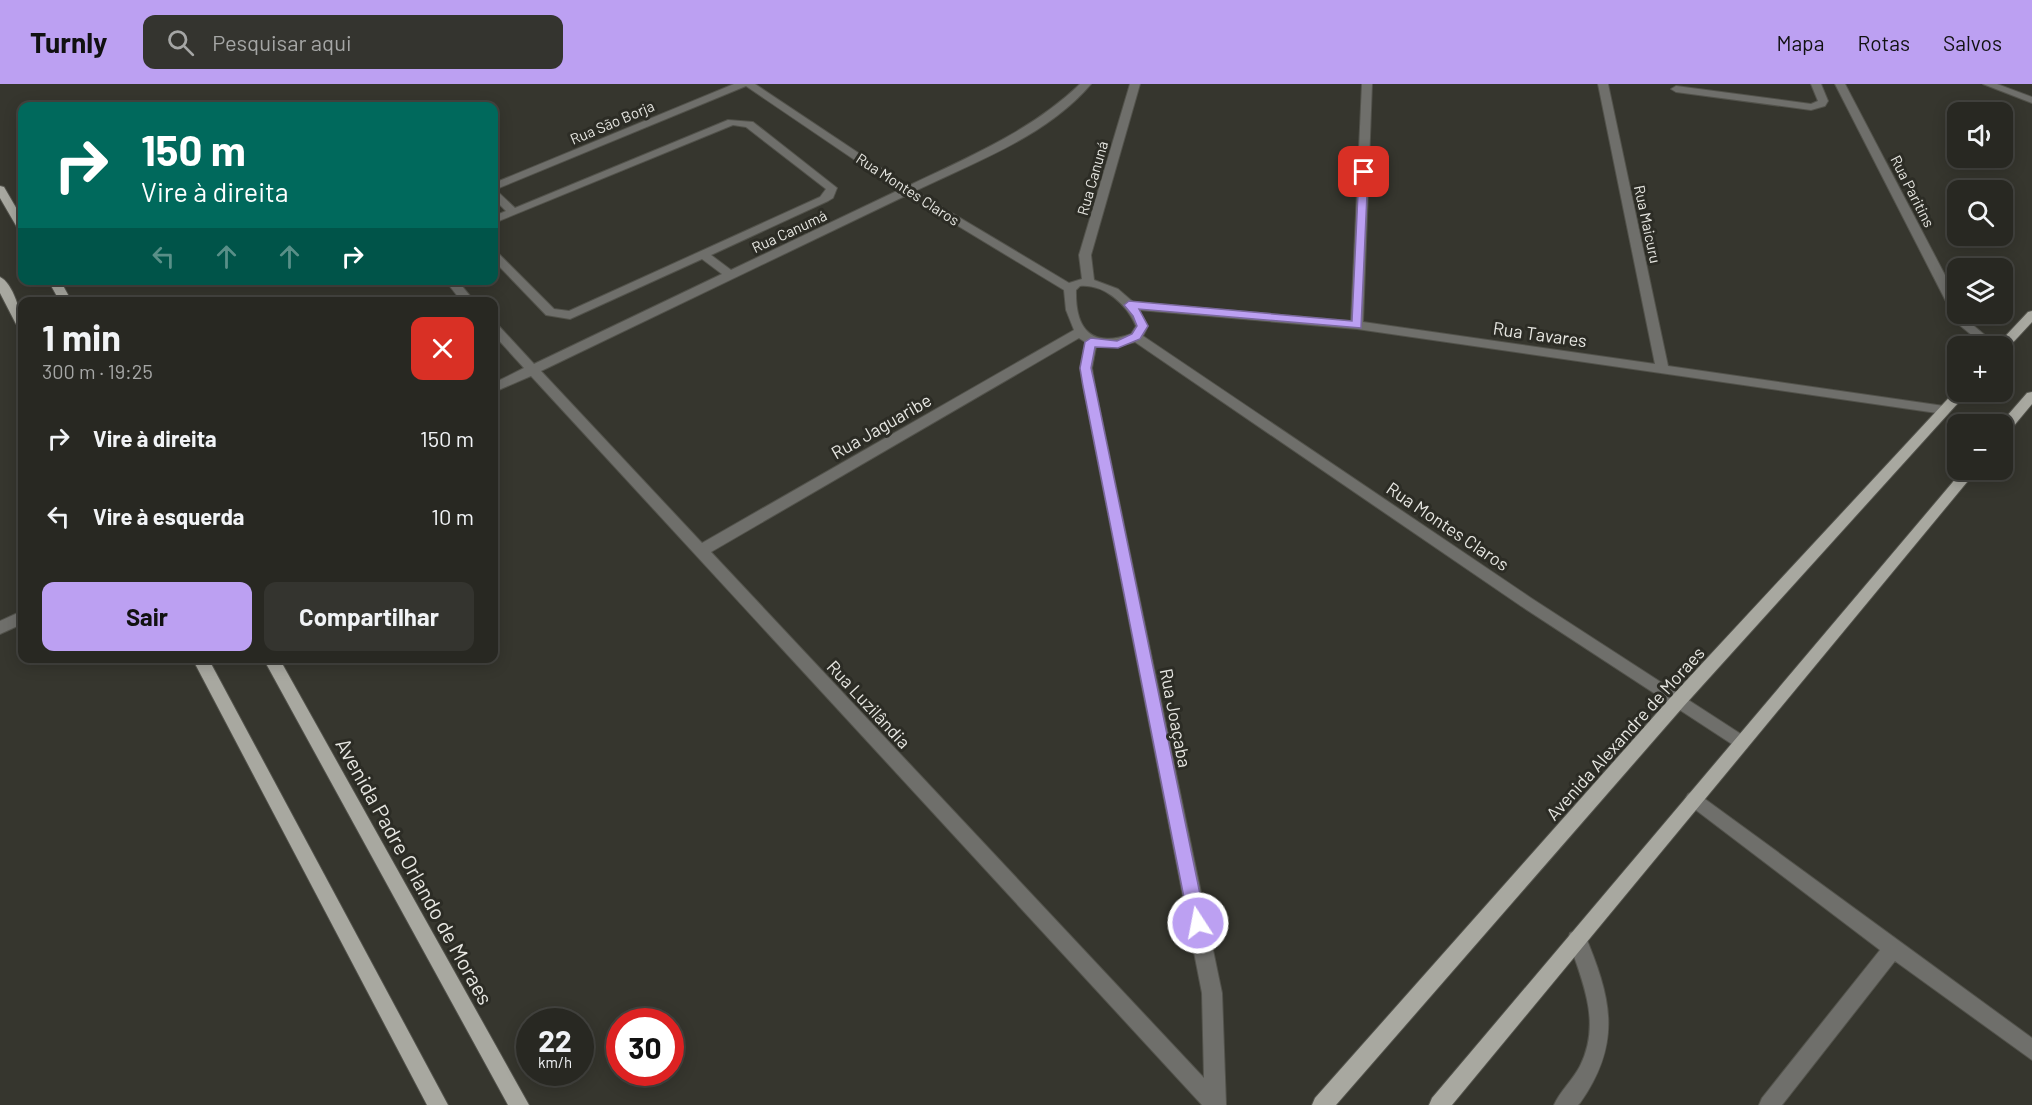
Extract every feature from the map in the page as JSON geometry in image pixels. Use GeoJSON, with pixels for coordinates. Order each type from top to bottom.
{"type":"FeatureCollection","features":[{"type":"Feature","properties":{"kind":"main road"},"geometry":{"type":"LineString","coordinates":[[0,189],[18,220]]}},
{"type":"Feature","properties":{"kind":"main road"},"geometry":{"type":"LineString","coordinates":[[0,281],[18,316]]}},
{"type":"Feature","properties":{"kind":"main road"},"geometry":{"type":"LineString","coordinates":[[2012,336],[2032,315]]}},
{"type":"Feature","properties":{"kind":"main road"},"geometry":{"type":"LineString","coordinates":[[2013,418],[2032,396]]}},
{"type":"Feature","properties":{"kind":"main road","name":"Avenida Alexandre de Moraes"},"geometry":{"type":"LineString","coordinates":[[1322,1105],[1677,702],[1952,402]]}},
{"type":"Feature","properties":{"kind":"main road"},"geometry":{"type":"LineString","coordinates":[[1438,1105],[1962,480]]}},
{"type":"Feature","properties":{"kind":"main road"},"geometry":{"type":"LineString","coordinates":[[203,663],[438,1105]]}},
{"type":"Feature","properties":{"kind":"main road","name":"Avenida Padre Orlando de Moraes"},"geometry":{"type":"LineString","coordinates":[[274,663],[519,1105]]}},
{"type":"Feature","properties":{"kind":"street","name":"Rua São Borja"},"geometry":{"type":"LineString","coordinates":[[498,185],[742,84]]}},
{"type":"Feature","properties":{"kind":"street","name":"Rua Montes Claros"},"geometry":{"type":"LineString","coordinates":[[749,84],[908,191],[1070,289]]}},
{"type":"Feature","properties":{"kind":"street","name":"Rua Canumá"},"geometry":{"type":"LineString","coordinates":[[498,386],[908,191],[1033,128],[1064,106],[1086,84]]}},
{"type":"Feature","properties":{"kind":"street","name":"Rua Canuná"},"geometry":{"type":"LineString","coordinates":[[1088,282],[1085,255],[1135,84]]}},
{"type":"Feature","properties":{"kind":"street"},"geometry":{"type":"LineString","coordinates":[[1358,326],[1367,84]]}},
{"type":"Feature","properties":{"kind":"street","name":"Rua Maicuru"},"geometry":{"type":"LineString","coordinates":[[1603,84],[1663,370]]}},
{"type":"Feature","properties":{"kind":"street"},"geometry":{"type":"LineString","coordinates":[[1676,88],[1811,107],[1822,104],[1816,84]]}},
{"type":"Feature","properties":{"kind":"street","name":"Rua Paritins"},"geometry":{"type":"LineString","coordinates":[[1840,84],[1947,292]]}},
{"type":"Feature","properties":{"kind":"street"},"geometry":{"type":"LineString","coordinates":[[1988,84],[2032,100]]}},
{"type":"Feature","properties":{"kind":"street"},"geometry":{"type":"LineString","coordinates":[[498,218],[732,122],[749,124],[832,188],[829,196],[824,199],[577,312],[562,316],[550,312],[498,259]]}},
{"type":"Feature","properties":{"kind":"street"},"geometry":{"type":"LineString","coordinates":[[498,198],[513,212]]}},
{"type":"Feature","properties":{"kind":"street"},"geometry":{"type":"LineString","coordinates":[[702,253],[730,275]]}},
{"type":"Feature","properties":{"kind":"street"},"geometry":{"type":"LineString","coordinates":[[1088,282],[1106,287],[1138,315],[1142,326],[1137,337],[1118,344],[1100,345],[1085,337],[1071,308],[1070,289],[1077,283],[1088,282]]}},
{"type":"Feature","properties":{"kind":"street"},"geometry":{"type":"LineString","coordinates":[[454,285],[465,297]]}},
{"type":"Feature","properties":{"kind":"street","name":"Rua Tavares"},"geometry":{"type":"LineString","coordinates":[[1129,305],[1358,326],[1944,410]]}},
{"type":"Feature","properties":{"kind":"street","name":"Rua Paritins"},"geometry":{"type":"LineString","coordinates":[[1964,324],[1979,336]]}},
{"type":"Feature","properties":{"kind":"street","name":"Rua Luzilândia"},"geometry":{"type":"LineString","coordinates":[[498,333],[1216,1104]]}},
{"type":"Feature","properties":{"kind":"street","name":"Rua Jaguaribe"},"geometry":{"type":"LineString","coordinates":[[700,551],[1085,337]]}},
{"type":"Feature","properties":{"kind":"street","name":"Rua Joaçaba"},"geometry":{"type":"LineString","coordinates":[[1085,337],[1089,386],[1212,993],[1216,1104]]}},
{"type":"Feature","properties":{"kind":"street","name":"Rua Montes Claros"},"geometry":{"type":"LineString","coordinates":[[1137,337],[1741,743]]}},
{"type":"Feature","properties":{"kind":"street"},"geometry":{"type":"LineString","coordinates":[[0,628],[18,619]]}},
{"type":"Feature","properties":{"kind":"street"},"geometry":{"type":"LineString","coordinates":[[1694,799],[2032,1050]]}},
{"type":"Feature","properties":{"kind":"street"},"geometry":{"type":"LineString","coordinates":[[1564,1105],[1575,1094],[1597,1048],[1599,1007],[1577,939]]}},
{"type":"Feature","properties":{"kind":"street"},"geometry":{"type":"LineString","coordinates":[[1769,1105],[1893,948]]}},
{"type":"Feature","properties":{"kind":"route"},"geometry":{"type":"LineString","coordinates":[[1198,923],[1089,386],[1086,368],[1091,342],[1100,345],[1118,344],[1137,337],[1142,326],[1138,315],[1129,305],[1358,326],[1364,172]]}}]}
